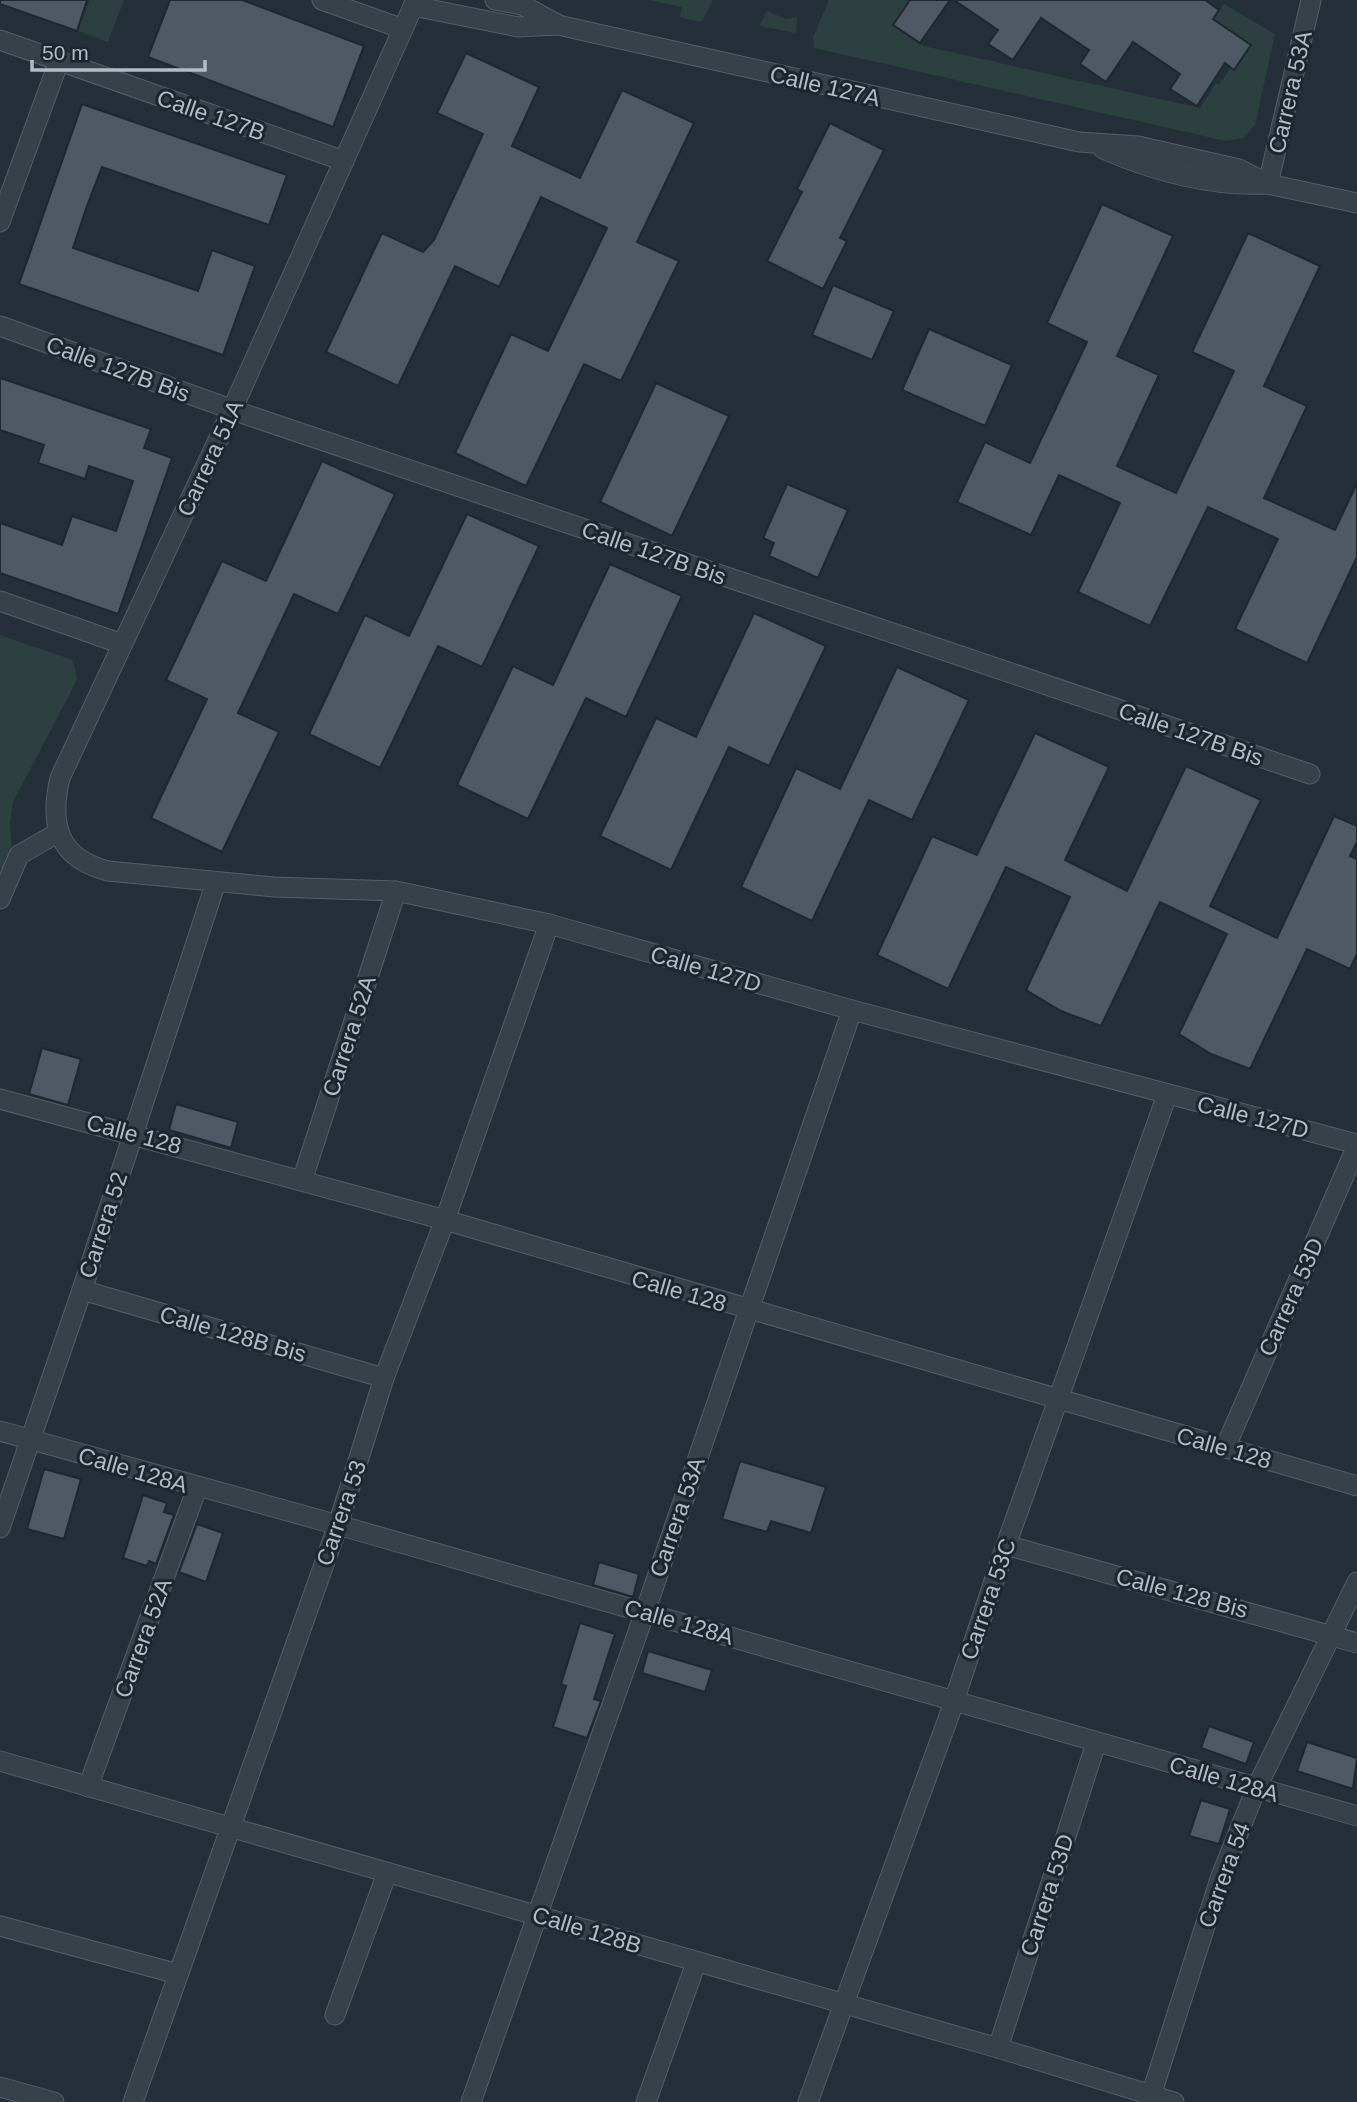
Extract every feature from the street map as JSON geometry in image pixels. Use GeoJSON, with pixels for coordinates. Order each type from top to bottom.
{"type":"FeatureCollection","features":[{"type":"Feature","properties":{"kind":"street"},"geometry":{"type":"LineString","coordinates":[[321,0],[403,29]]}},
{"type":"Feature","properties":{"kind":"street","name":"Calle 127A"},"geometry":{"type":"LineString","coordinates":[[495,0],[522,5],[558,25]]}},
{"type":"Feature","properties":{"kind":"street","name":"Carrera 53A"},"geometry":{"type":"LineString","coordinates":[[1268,184],[1311,0]]}},
{"type":"Feature","properties":{"kind":"street","name":"Carrera 51A"},"geometry":{"type":"LineString","coordinates":[[59,832],[55,818],[61,778],[232,410],[415,3]]}},
{"type":"Feature","properties":{"kind":"street","name":"Calle 127A"},"geometry":{"type":"LineString","coordinates":[[415,3],[518,27],[558,25],[1091,145],[1135,163],[1235,186],[1268,184],[1357,204]]}},
{"type":"Feature","properties":{"kind":"street","name":"Calle 127B"},"geometry":{"type":"LineString","coordinates":[[0,40],[344,161]]}},
{"type":"Feature","properties":{"kind":"street"},"geometry":{"type":"LineString","coordinates":[[0,222],[59,61]]}},
{"type":"Feature","properties":{"kind":"street","name":"Calle 127B Bis"},"geometry":{"type":"LineString","coordinates":[[0,326],[232,410],[1310,774]]}},
{"type":"Feature","properties":{"kind":"street"},"geometry":{"type":"LineString","coordinates":[[0,601],[122,644]]}},
{"type":"Feature","properties":{"kind":"street"},"geometry":{"type":"LineString","coordinates":[[0,899],[19,855],[59,832]]}},
{"type":"Feature","properties":{"kind":"street","name":"Calle 127D"},"geometry":{"type":"LineString","coordinates":[[59,832],[74,855],[89,866],[108,871],[216,882],[396,891],[549,924],[852,1010],[1357,1145]]}},
{"type":"Feature","properties":{"kind":"street","name":"Carrera 52"},"geometry":{"type":"LineString","coordinates":[[0,1528],[82,1290],[216,882]]}},
{"type":"Feature","properties":{"kind":"street","name":"Carrera 52A"},"geometry":{"type":"LineString","coordinates":[[302,1181],[396,891]]}},
{"type":"Feature","properties":{"kind":"street","name":"Carrera 53"},"geometry":{"type":"LineString","coordinates":[[133,2102],[338,1525],[384,1378],[445,1220],[549,924]]}},
{"type":"Feature","properties":{"kind":"street","name":"Carrera 53A"},"geometry":{"type":"LineString","coordinates":[[471,2102],[535,1914],[645,1612],[746,1311],[852,1010]]}},
{"type":"Feature","properties":{"kind":"street","name":"Carrera 53C"},"geometry":{"type":"LineString","coordinates":[[808,2102],[954,1700],[1006,1545],[1167,1095]]}},
{"type":"Feature","properties":{"kind":"street","name":"Calle 128"},"geometry":{"type":"LineString","coordinates":[[0,1099],[134,1133],[445,1220],[746,1311],[1357,1486]]}},
{"type":"Feature","properties":{"kind":"street","name":"Carrera 53D"},"geometry":{"type":"LineString","coordinates":[[1225,1448],[1357,1145]]}},
{"type":"Feature","properties":{"kind":"street","name":"Calle 128B Bis"},"geometry":{"type":"LineString","coordinates":[[82,1290],[384,1378]]}},
{"type":"Feature","properties":{"kind":"street","name":"Calle 128A"},"geometry":{"type":"LineString","coordinates":[[0,1432],[338,1525],[1357,1816]]}},
{"type":"Feature","properties":{"kind":"street","name":"Carrera 52A"},"geometry":{"type":"LineString","coordinates":[[88,1787],[197,1488]]}},
{"type":"Feature","properties":{"kind":"street","name":"Calle 128 Bis"},"geometry":{"type":"LineString","coordinates":[[1006,1545],[1357,1643]]}},
{"type":"Feature","properties":{"kind":"street","name":"Carrera 54"},"geometry":{"type":"LineString","coordinates":[[1150,2098],[1221,1876],[1256,1789],[1357,1582]]}},
{"type":"Feature","properties":{"kind":"street","name":"Carrera 53D"},"geometry":{"type":"LineString","coordinates":[[998,2048],[1096,1742]]}},
{"type":"Feature","properties":{"kind":"street","name":"Calle 128B"},"geometry":{"type":"LineString","coordinates":[[0,1762],[998,2048],[1150,2098],[1174,2102]]}},
{"type":"Feature","properties":{"kind":"street"},"geometry":{"type":"LineString","coordinates":[[335,2015],[387,1873]]}},
{"type":"Feature","properties":{"kind":"street"},"geometry":{"type":"LineString","coordinates":[[0,1926],[178,1974]]}},
{"type":"Feature","properties":{"kind":"street"},"geometry":{"type":"LineString","coordinates":[[646,2102],[696,1963]]}},
{"type":"Feature","properties":{"kind":"street"},"geometry":{"type":"LineString","coordinates":[[0,2087],[54,2102]]}},
{"type":"Feature","properties":{"kind":"shaded area"},"geometry":{"type":"Polygon","coordinates":[[[90,0],[124,0],[108,42],[78,31],[90,0]]]}},
{"type":"Feature","properties":{"kind":"shaded area"},"geometry":{"type":"Polygon","coordinates":[[[649,0],[713,0],[702,22],[680,17],[682,7],[649,0]]]}},
{"type":"Feature","properties":{"kind":"shaded area"},"geometry":{"type":"Polygon","coordinates":[[[829,0],[905,0],[908,1],[904,7],[907,9],[893,25],[924,46],[1200,108],[1216,83],[1219,84],[1231,68],[1235,70],[1251,45],[1224,26],[1211,22],[1224,4],[1275,34],[1255,125],[1243,138],[1226,141],[814,48],[813,37],[829,0]]]}},
{"type":"Feature","properties":{"kind":"shaded area"},"geometry":{"type":"Polygon","coordinates":[[[767,11],[786,19],[797,17],[796,33],[759,26],[767,11]]]}},
{"type":"Feature","properties":{"kind":"shaded area"},"geometry":{"type":"Polygon","coordinates":[[[0,635],[73,660],[77,680],[13,802],[10,823],[13,862],[0,869],[0,635]]]}},
{"type":"Feature","properties":{"kind":"building"},"geometry":{"type":"Polygon","coordinates":[[[0,0],[87,0],[77,31],[0,4],[0,0]]]}},
{"type":"Feature","properties":{"kind":"building"},"geometry":{"type":"Polygon","coordinates":[[[170,0],[242,0],[364,46],[333,127],[148,57],[170,0]]]}},
{"type":"Feature","properties":{"kind":"building"},"geometry":{"type":"Polygon","coordinates":[[[910,0],[950,0],[920,43],[893,25],[910,0]]]}},
{"type":"Feature","properties":{"kind":"building"},"geometry":{"type":"Polygon","coordinates":[[[954,0],[1205,0],[1219,10],[1213,19],[1251,45],[1234,70],[1225,63],[1197,106],[1170,89],[1180,74],[1133,42],[1106,82],[1080,64],[1089,50],[1041,18],[1013,60],[988,44],[998,30],[954,0]]]}},
{"type":"Feature","properties":{"kind":"building"},"geometry":{"type":"Polygon","coordinates":[[[466,53],[539,87],[512,146],[580,178],[622,90],[694,123],[637,242],[679,261],[621,381],[584,364],[526,486],[455,453],[511,334],[548,351],[607,228],[541,197],[499,287],[455,266],[398,386],[326,352],[382,233],[423,252],[434,240],[483,134],[437,113],[466,53]]]}},
{"type":"Feature","properties":{"kind":"building"},"geometry":{"type":"Polygon","coordinates":[[[82,104],[287,175],[269,225],[102,167],[87,206],[73,248],[198,291],[212,250],[255,266],[223,355],[19,284],[82,104]]]}},
{"type":"Feature","properties":{"kind":"building"},"geometry":{"type":"Polygon","coordinates":[[[830,123],[884,150],[840,238],[847,241],[823,289],[767,261],[802,192],[797,189],[830,123]]]}},
{"type":"Feature","properties":{"kind":"building"},"geometry":{"type":"Polygon","coordinates":[[[1102,204],[1173,236],[1117,356],[1159,375],[1117,466],[1176,493],[1234,371],[1192,352],[1248,233],[1320,266],[1264,386],[1307,406],[1264,498],[1335,530],[1357,483],[1357,557],[1307,663],[1235,629],[1278,539],[1208,507],[1150,626],[1078,592],[1120,503],[1059,475],[1031,535],[957,502],[985,442],[1030,463],[1087,342],[1047,323],[1102,204]]]}},
{"type":"Feature","properties":{"kind":"building"},"geometry":{"type":"Polygon","coordinates":[[[833,285],[894,311],[872,360],[812,335],[833,285]]]}},
{"type":"Feature","properties":{"kind":"building"},"geometry":{"type":"Polygon","coordinates":[[[929,329],[1012,365],[985,426],[902,390],[929,329]]]}},
{"type":"Feature","properties":{"kind":"building"},"geometry":{"type":"Polygon","coordinates":[[[0,378],[151,429],[144,448],[172,458],[118,614],[0,573],[0,523],[62,545],[72,516],[116,531],[133,481],[89,466],[85,479],[38,463],[44,445],[0,430],[0,378]]]}},
{"type":"Feature","properties":{"kind":"building"},"geometry":{"type":"Polygon","coordinates":[[[656,383],[729,416],[672,536],[600,502],[656,383]]]}},
{"type":"Feature","properties":{"kind":"building"},"geometry":{"type":"Polygon","coordinates":[[[322,461],[395,494],[338,614],[294,594],[238,713],[279,732],[222,852],[151,818],[207,699],[166,680],[222,561],[266,581],[322,461]]]}},
{"type":"Feature","properties":{"kind":"building"},"geometry":{"type":"Polygon","coordinates":[[[787,484],[848,510],[818,578],[769,556],[774,543],[763,538],[787,484]]]}},
{"type":"Feature","properties":{"kind":"building"},"geometry":{"type":"Polygon","coordinates":[[[467,514],[539,546],[482,667],[438,646],[380,768],[309,734],[365,615],[409,636],[467,514]]]}},
{"type":"Feature","properties":{"kind":"building"},"geometry":{"type":"Polygon","coordinates":[[[610,564],[682,596],[626,717],[586,698],[528,819],[457,785],[513,666],[553,685],[610,564]]]}},
{"type":"Feature","properties":{"kind":"building"},"geometry":{"type":"Polygon","coordinates":[[[754,613],[826,646],[769,766],[729,747],[671,870],[600,836],[656,718],[696,737],[754,613]]]}},
{"type":"Feature","properties":{"kind":"building"},"geometry":{"type":"Polygon","coordinates":[[[897,667],[969,700],[912,820],[869,800],[812,921],[741,887],[796,768],[840,789],[897,667]]]}},
{"type":"Feature","properties":{"kind":"building"},"geometry":{"type":"Polygon","coordinates":[[[1035,733],[1109,767],[1065,860],[1127,891],[1186,766],[1261,800],[1210,906],[1277,938],[1334,816],[1357,826],[1357,842],[1350,856],[1357,859],[1357,954],[1350,969],[1307,949],[1250,1069],[1211,1054],[1179,1034],[1227,934],[1160,902],[1101,1026],[1061,1011],[1026,990],[1070,897],[1006,867],[948,989],[877,955],[932,836],[977,855],[1035,733]]]}},
{"type":"Feature","properties":{"kind":"building"},"geometry":{"type":"Polygon","coordinates":[[[42,1048],[81,1059],[68,1105],[29,1094],[42,1048]]]}},
{"type":"Feature","properties":{"kind":"building"},"geometry":{"type":"Polygon","coordinates":[[[176,1104],[238,1122],[231,1148],[169,1130],[176,1104]]]}},
{"type":"Feature","properties":{"kind":"building"},"geometry":{"type":"Polygon","coordinates":[[[740,1461],[826,1487],[811,1533],[771,1521],[767,1532],[722,1519],[740,1461]]]}},
{"type":"Feature","properties":{"kind":"building"},"geometry":{"type":"Polygon","coordinates":[[[44,1469],[81,1479],[64,1539],[27,1529],[44,1469]]]}},
{"type":"Feature","properties":{"kind":"building"},"geometry":{"type":"Polygon","coordinates":[[[143,1495],[167,1503],[164,1512],[174,1515],[156,1564],[149,1561],[147,1566],[123,1558],[143,1495]]]}},
{"type":"Feature","properties":{"kind":"building"},"geometry":{"type":"Polygon","coordinates":[[[197,1524],[223,1533],[206,1582],[179,1572],[197,1524]]]}},
{"type":"Feature","properties":{"kind":"building"},"geometry":{"type":"Polygon","coordinates":[[[599,1562],[639,1574],[633,1597],[593,1585],[599,1562]]]}},
{"type":"Feature","properties":{"kind":"building"},"geometry":{"type":"Polygon","coordinates":[[[580,1623],[615,1634],[594,1699],[601,1701],[587,1738],[553,1727],[566,1686],[561,1684],[580,1623]]]}},
{"type":"Feature","properties":{"kind":"building"},"geometry":{"type":"Polygon","coordinates":[[[648,1651],[712,1670],[705,1692],[642,1673],[648,1651]]]}},
{"type":"Feature","properties":{"kind":"building"},"geometry":{"type":"Polygon","coordinates":[[[1209,1726],[1254,1742],[1246,1764],[1201,1748],[1209,1726]]]}},
{"type":"Feature","properties":{"kind":"building"},"geometry":{"type":"Polygon","coordinates":[[[1307,1742],[1357,1758],[1353,1789],[1297,1771],[1307,1742]]]}},
{"type":"Feature","properties":{"kind":"building"},"geometry":{"type":"Polygon","coordinates":[[[1201,1800],[1230,1809],[1219,1844],[1189,1836],[1201,1800]]]}}]}
